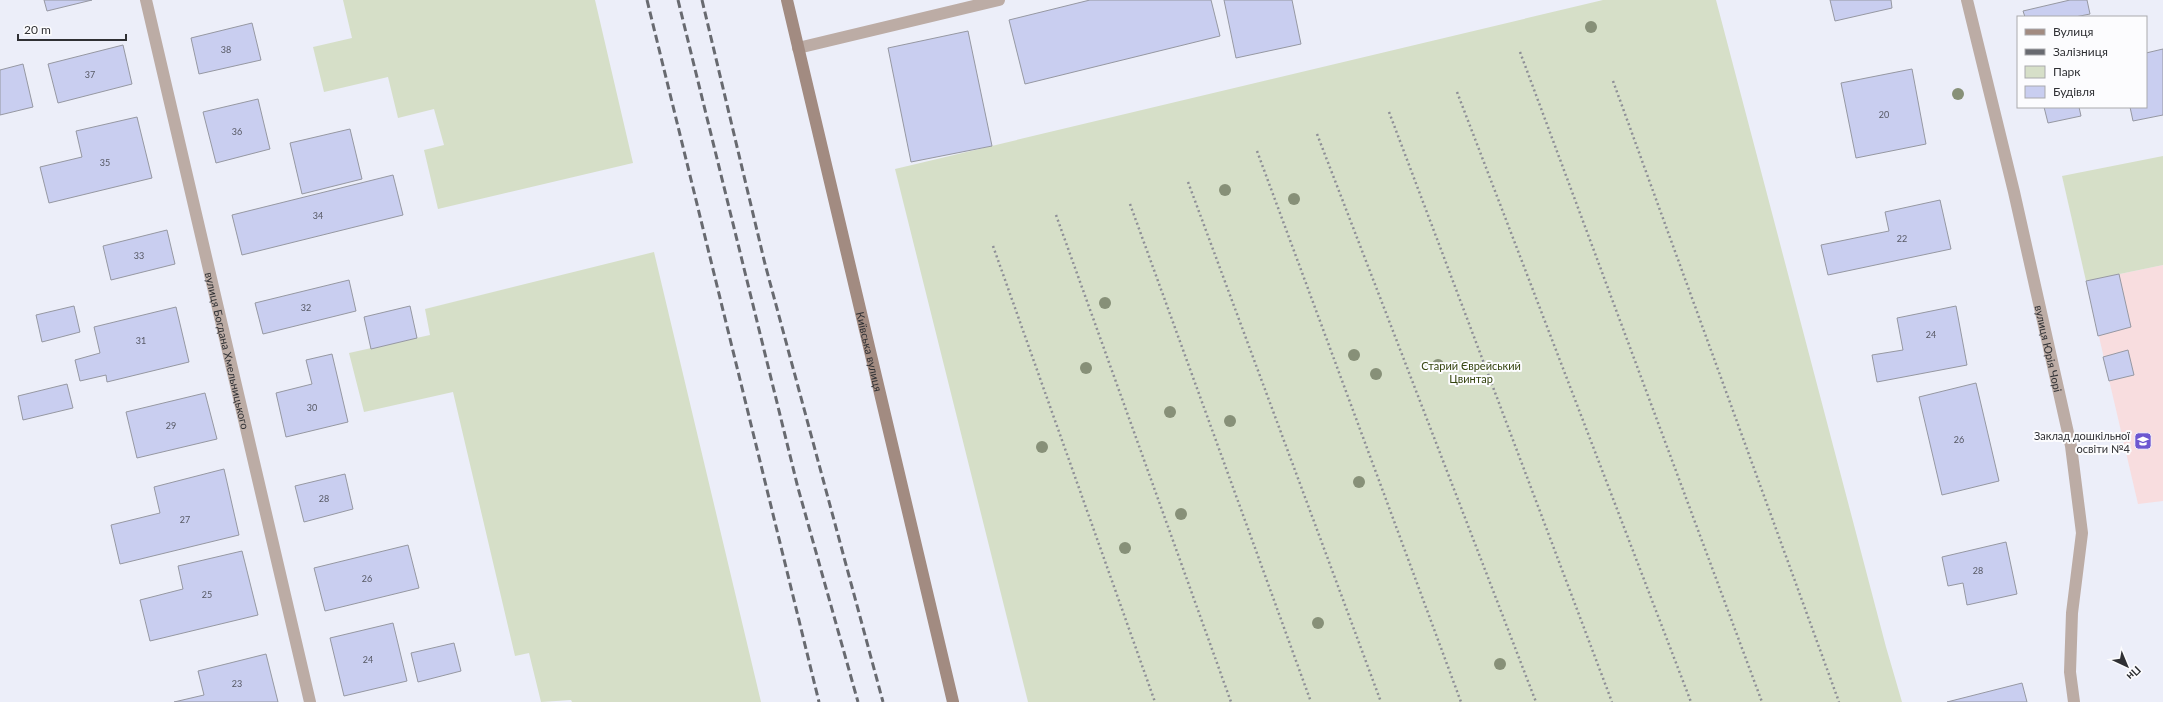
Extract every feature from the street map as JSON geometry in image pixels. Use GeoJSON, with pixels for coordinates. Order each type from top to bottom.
{"type":"FeatureCollection","features":[{"type":"Feature","properties":{"kind":"street","name":"вулиця Богдана Хмельницького"},"geometry":{"type":"LineString","coordinates":[[146,0],[310,702]]}},
{"type":"Feature","properties":{"kind":"street","name":"Київська вулиця"},"geometry":{"type":"LineString","coordinates":[[787,0],[953,702]]}},
{"type":"Feature","properties":{"kind":"street"},"geometry":{"type":"LineString","coordinates":[[798,48],[999,0]]}},
{"type":"Feature","properties":{"kind":"street","name":"вулиця Юрія Чорі"},"geometry":{"type":"LineString","coordinates":[[1967,0],[2014,192],[2071,446],[2082,533],[2072,628],[2070,672],[2074,702]]}},
{"type":"Feature","properties":{"kind":"path"},"geometry":{"type":"LineString","coordinates":[[1520,52],[1762,702]]}},
{"type":"Feature","properties":{"kind":"path"},"geometry":{"type":"LineString","coordinates":[[1614,81],[1839,702]]}},
{"type":"Feature","properties":{"kind":"path"},"geometry":{"type":"LineString","coordinates":[[1457,92],[1691,702]]}},
{"type":"Feature","properties":{"kind":"path"},"geometry":{"type":"LineString","coordinates":[[1388,112],[1612,702]]}},
{"type":"Feature","properties":{"kind":"path"},"geometry":{"type":"LineString","coordinates":[[1318,134],[1536,702]]}},
{"type":"Feature","properties":{"kind":"path"},"geometry":{"type":"LineString","coordinates":[[1258,152],[1461,702]]}},
{"type":"Feature","properties":{"kind":"path"},"geometry":{"type":"LineString","coordinates":[[1188,182],[1381,702]]}},
{"type":"Feature","properties":{"kind":"path"},"geometry":{"type":"LineString","coordinates":[[1130,204],[1311,702]]}},
{"type":"Feature","properties":{"kind":"path"},"geometry":{"type":"LineString","coordinates":[[1056,215],[1231,702]]}},
{"type":"Feature","properties":{"kind":"path"},"geometry":{"type":"LineString","coordinates":[[993,246],[1155,702]]}},
{"type":"Feature","properties":{"kind":"shaded area","name":"Заклад дошкільної освіти №4"},"geometry":{"type":"Polygon","coordinates":[[[2163,265],[2163,501],[2138,504],[2086,281],[2163,265]]]}},
{"type":"Feature","properties":{"kind":"green space"},"geometry":{"type":"Polygon","coordinates":[[[343,0],[595,0],[633,163],[438,209],[424,150],[444,145],[434,109],[398,118],[388,77],[324,92],[313,47],[352,38],[343,0]]]}},
{"type":"Feature","properties":{"kind":"green space","name":"Старий Єврейський Цвинтар"},"geometry":{"type":"Polygon","coordinates":[[[1603,0],[1716,0],[1886,647],[1902,702],[1028,702],[895,169],[1603,0]]]}},
{"type":"Feature","properties":{"kind":"green space"},"geometry":{"type":"Polygon","coordinates":[[[2163,156],[2163,265],[2086,281],[2062,176],[2163,156]]]}},
{"type":"Feature","properties":{"kind":"green space"},"geometry":{"type":"Polygon","coordinates":[[[654,252],[761,702],[572,702],[571,700],[541,702],[529,653],[515,656],[453,392],[364,412],[349,353],[430,335],[425,309],[654,252]]]}},
{"type":"Feature","properties":{"kind":"building"},"geometry":{"type":"Polygon","coordinates":[[[44,0],[92,0],[47,11],[44,0]]]}},
{"type":"Feature","properties":{"kind":"building"},"geometry":{"type":"Polygon","coordinates":[[[1090,0],[1211,0],[1220,36],[1025,84],[1009,20],[1090,0]]]}},
{"type":"Feature","properties":{"kind":"building"},"geometry":{"type":"Polygon","coordinates":[[[1224,0],[1292,0],[1301,44],[1236,58],[1224,0]]]}},
{"type":"Feature","properties":{"kind":"building"},"geometry":{"type":"Polygon","coordinates":[[[1830,0],[1891,0],[1892,8],[1835,21],[1830,0]]]}},
{"type":"Feature","properties":{"kind":"building"},"geometry":{"type":"Polygon","coordinates":[[[2070,0],[2087,0],[2090,14],[2080,16],[2025,16],[2023,11],[2070,0]]]}},
{"type":"Feature","properties":{"kind":"building"},"geometry":{"type":"Polygon","coordinates":[[[252,23],[261,60],[199,74],[191,38],[252,23]]]}},
{"type":"Feature","properties":{"kind":"building"},"geometry":{"type":"Polygon","coordinates":[[[968,31],[992,146],[911,162],[888,48],[968,31]]]}},
{"type":"Feature","properties":{"kind":"building"},"geometry":{"type":"Polygon","coordinates":[[[123,45],[132,84],[58,103],[48,64],[123,45]]]}},
{"type":"Feature","properties":{"kind":"building"},"geometry":{"type":"Polygon","coordinates":[[[2163,49],[2163,115],[2133,121],[2130,108],[2147,108],[2147,53],[2163,49]]]}},
{"type":"Feature","properties":{"kind":"building"},"geometry":{"type":"Polygon","coordinates":[[[23,64],[33,107],[0,115],[0,70],[23,64]]]}},
{"type":"Feature","properties":{"kind":"building"},"geometry":{"type":"Polygon","coordinates":[[[1912,69],[1926,144],[1856,158],[1841,83],[1912,69]]]}},
{"type":"Feature","properties":{"kind":"building"},"geometry":{"type":"Polygon","coordinates":[[[258,99],[270,149],[216,163],[203,112],[258,99]]]}},
{"type":"Feature","properties":{"kind":"building"},"geometry":{"type":"Polygon","coordinates":[[[2044,108],[2079,108],[2081,116],[2048,123],[2044,108]]]}},
{"type":"Feature","properties":{"kind":"building"},"geometry":{"type":"Polygon","coordinates":[[[137,117],[152,178],[49,203],[40,167],[82,157],[76,131],[137,117]]]}},
{"type":"Feature","properties":{"kind":"building"},"geometry":{"type":"Polygon","coordinates":[[[350,129],[362,179],[302,194],[290,143],[350,129]]]}},
{"type":"Feature","properties":{"kind":"building"},"geometry":{"type":"Polygon","coordinates":[[[393,175],[403,215],[242,255],[232,215],[393,175]]]}},
{"type":"Feature","properties":{"kind":"building"},"geometry":{"type":"Polygon","coordinates":[[[1940,200],[1951,249],[1828,275],[1821,245],[1889,231],[1885,212],[1940,200]]]}},
{"type":"Feature","properties":{"kind":"building"},"geometry":{"type":"Polygon","coordinates":[[[167,230],[175,264],[111,280],[103,246],[167,230]]]}},
{"type":"Feature","properties":{"kind":"building"},"geometry":{"type":"Polygon","coordinates":[[[2119,274],[2131,327],[2098,336],[2086,281],[2119,274]]]}},
{"type":"Feature","properties":{"kind":"building"},"geometry":{"type":"Polygon","coordinates":[[[349,280],[356,311],[263,334],[255,303],[349,280]]]}},
{"type":"Feature","properties":{"kind":"building"},"geometry":{"type":"Polygon","coordinates":[[[74,306],[80,332],[42,342],[36,315],[74,306]]]}},
{"type":"Feature","properties":{"kind":"building"},"geometry":{"type":"Polygon","coordinates":[[[410,306],[417,338],[371,349],[364,317],[410,306]]]}},
{"type":"Feature","properties":{"kind":"building"},"geometry":{"type":"Polygon","coordinates":[[[1956,306],[1967,365],[1877,382],[1872,355],[1903,350],[1897,318],[1956,306]]]}},
{"type":"Feature","properties":{"kind":"building"},"geometry":{"type":"Polygon","coordinates":[[[176,307],[189,362],[107,382],[106,375],[80,381],[75,360],[100,353],[94,327],[176,307]]]}},
{"type":"Feature","properties":{"kind":"building"},"geometry":{"type":"Polygon","coordinates":[[[2128,350],[2134,375],[2109,381],[2103,357],[2128,350]]]}},
{"type":"Feature","properties":{"kind":"building"},"geometry":{"type":"Polygon","coordinates":[[[332,354],[348,422],[286,437],[276,393],[312,384],[306,360],[332,354]]]}},
{"type":"Feature","properties":{"kind":"building"},"geometry":{"type":"Polygon","coordinates":[[[1976,383],[1999,481],[1942,495],[1919,397],[1976,383]]]}},
{"type":"Feature","properties":{"kind":"building"},"geometry":{"type":"Polygon","coordinates":[[[67,384],[73,408],[23,420],[18,396],[67,384]]]}},
{"type":"Feature","properties":{"kind":"building"},"geometry":{"type":"Polygon","coordinates":[[[205,393],[217,439],[137,458],[126,412],[205,393]]]}},
{"type":"Feature","properties":{"kind":"building"},"geometry":{"type":"Polygon","coordinates":[[[224,469],[239,535],[120,564],[111,525],[160,513],[154,487],[224,469]]]}},
{"type":"Feature","properties":{"kind":"building"},"geometry":{"type":"Polygon","coordinates":[[[345,474],[353,509],[304,522],[295,486],[345,474]]]}},
{"type":"Feature","properties":{"kind":"building"},"geometry":{"type":"Polygon","coordinates":[[[2006,542],[2017,594],[1967,605],[1963,583],[1948,586],[1942,557],[2006,542]]]}},
{"type":"Feature","properties":{"kind":"building"},"geometry":{"type":"Polygon","coordinates":[[[408,545],[419,588],[325,611],[314,568],[408,545]]]}},
{"type":"Feature","properties":{"kind":"building"},"geometry":{"type":"Polygon","coordinates":[[[242,551],[258,615],[150,641],[140,600],[183,589],[178,566],[242,551]]]}},
{"type":"Feature","properties":{"kind":"building"},"geometry":{"type":"Polygon","coordinates":[[[393,623],[407,681],[344,696],[330,638],[393,623]]]}},
{"type":"Feature","properties":{"kind":"building"},"geometry":{"type":"Polygon","coordinates":[[[454,643],[461,671],[418,682],[411,653],[454,643]]]}},
{"type":"Feature","properties":{"kind":"building"},"geometry":{"type":"Polygon","coordinates":[[[266,654],[278,702],[174,702],[204,695],[198,671],[266,654]]]}},
{"type":"Feature","properties":{"kind":"building"},"geometry":{"type":"Polygon","coordinates":[[[2022,683],[2027,702],[1947,702],[2022,683]]]}},
{"type":"Feature","properties":{"kind":"railway"},"geometry":{"type":"LineString","coordinates":[[647,0],[819,702]]}},
{"type":"Feature","properties":{"kind":"railway"},"geometry":{"type":"LineString","coordinates":[[678,0],[798,488],[858,702]]}},
{"type":"Feature","properties":{"kind":"railway"},"geometry":{"type":"LineString","coordinates":[[702,0],[765,264],[883,702]]}},
{"type":"Feature","properties":{"kind":"place","name":"Заклад дошкільної освіти №4"},"geometry":{"type":"Point","coordinates":[2143,441]}}]}
